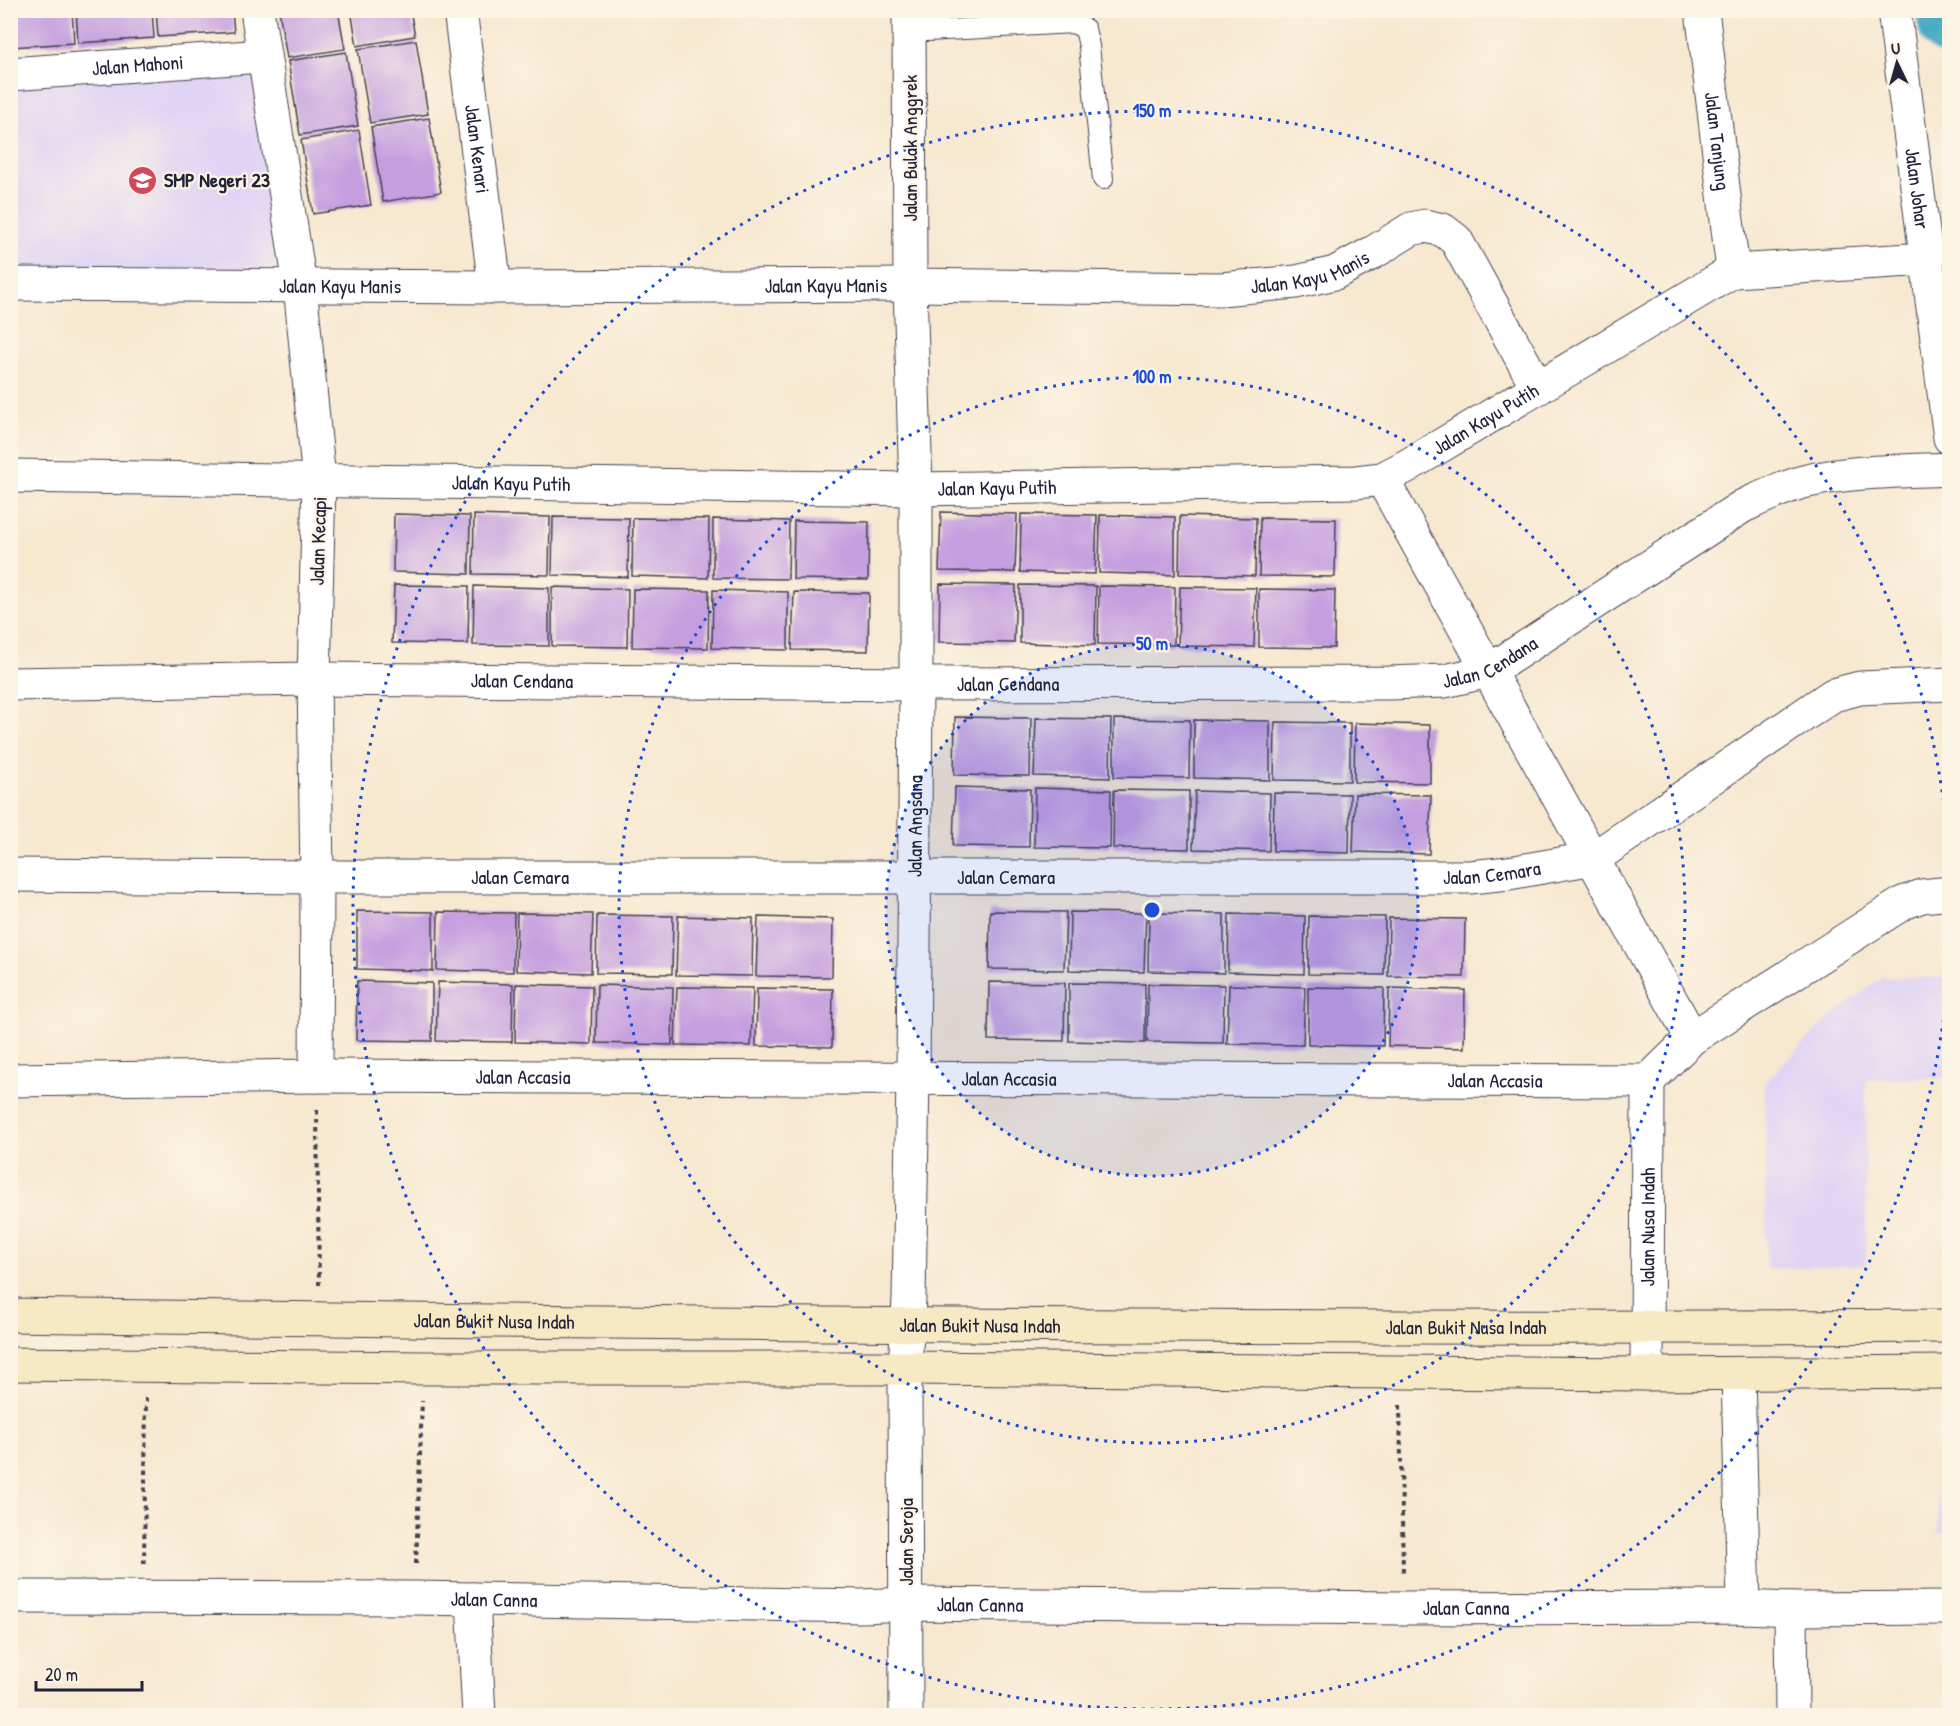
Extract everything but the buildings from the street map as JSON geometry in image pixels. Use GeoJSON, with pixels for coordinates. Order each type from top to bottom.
{"type":"FeatureCollection","features":[{"type":"Feature","properties":{"kind":"street","name":"Jalan Kecapi"},"geometry":{"type":"LineString","coordinates":[[257,10],[300,285],[319,481],[314,679],[317,877],[316,1076]]}},
{"type":"Feature","properties":{"kind":"street","name":"Jalan Kenari"},"geometry":{"type":"LineString","coordinates":[[460,10],[495,287]]}},
{"type":"Feature","properties":{"kind":"street","name":"Jalan Tanjung"},"geometry":{"type":"LineString","coordinates":[[1702,10],[1733,271]]}},
{"type":"Feature","properties":{"kind":"street","name":"Jalan Johar"},"geometry":{"type":"LineString","coordinates":[[1894,10],[1950,438]]}},
{"type":"Feature","properties":{"kind":"street","name":"Jalan Bulak Anggrek"},"geometry":{"type":"LineString","coordinates":[[909,21],[910,285]]}},
{"type":"Feature","properties":{"kind":"street","name":"Jalan Mahoni"},"geometry":{"type":"LineString","coordinates":[[10,74],[264,56]]}},
{"type":"Feature","properties":{"kind":"street","name":"Jalan Kayu Manis"},"geometry":{"type":"LineString","coordinates":[[10,284],[495,287],[910,285],[1221,289],[1296,282],[1335,273],[1411,229],[1425,226],[1443,230],[1455,240],[1538,388]]}},
{"type":"Feature","properties":{"kind":"street","name":"Jalan Kayu Putih"},"geometry":{"type":"LineString","coordinates":[[10,476],[916,489],[1356,482],[1382,479],[1407,466],[1733,271],[1927,259]]}},
{"type":"Feature","properties":{"kind":"street","name":"Jalan Angsana"},"geometry":{"type":"LineString","coordinates":[[905,1368],[913,1078],[916,684],[916,489],[910,285]]}},
{"type":"Feature","properties":{"kind":"street","name":"Jalan Cendana"},"geometry":{"type":"LineString","coordinates":[[10,684],[314,679],[916,684],[1445,681],[1489,671],[1743,506],[1774,492],[1805,482],[1854,475],[1950,468]]}},
{"type":"Feature","properties":{"kind":"street"},"geometry":{"type":"LineString","coordinates":[[1382,479],[1692,1038]]}},
{"type":"Feature","properties":{"kind":"street","name":"Jalan Cemara"},"geometry":{"type":"LineString","coordinates":[[10,875],[1470,877],[1509,873],[1594,858],[1833,695],[1860,688],[1950,684]]}},
{"type":"Feature","properties":{"kind":"street"},"geometry":{"type":"LineString","coordinates":[[1648,1081],[1692,1038],[1903,903],[1922,896],[1950,893]]}},
{"type":"Feature","properties":{"kind":"street","name":"Jalan Accasia"},"geometry":{"type":"LineString","coordinates":[[10,1080],[316,1076],[1648,1081]]}},
{"type":"Feature","properties":{"kind":"street","name":"Jalan Nusa Indah"},"geometry":{"type":"LineString","coordinates":[[1647,1374],[1648,1081]]}},
{"type":"Feature","properties":{"kind":"street","name":"Jalan Bukit Nusa Indah"},"geometry":{"type":"LineString","coordinates":[[10,1315],[908,1324],[1647,1328],[1950,1326]]}},
{"type":"Feature","properties":{"kind":"street"},"geometry":{"type":"LineString","coordinates":[[10,1364],[1647,1374],[1950,1372]]}},
{"type":"Feature","properties":{"kind":"street","name":"Jalan Seroja"},"geometry":{"type":"LineString","coordinates":[[905,1368],[906,1716]]}},
{"type":"Feature","properties":{"kind":"street"},"geometry":{"type":"LineString","coordinates":[[1738,1374],[1744,1607]]}},
{"type":"Feature","properties":{"kind":"street","name":"Jalan Canna"},"geometry":{"type":"LineString","coordinates":[[10,1597],[415,1598],[862,1606],[906,1604],[1404,1608],[1950,1608]]}},
{"type":"Feature","properties":{"kind":"street"},"geometry":{"type":"LineString","coordinates":[[473,1599],[479,1716]]}},
{"type":"Feature","properties":{"kind":"street"},"geometry":{"type":"LineString","coordinates":[[1791,1609],[1792,1716]]}},
{"type":"Feature","properties":{"kind":"lane"},"geometry":{"type":"LineString","coordinates":[[909,21],[1074,23],[1086,29],[1103,179]]}},
{"type":"Feature","properties":{"kind":"path"},"geometry":{"type":"LineString","coordinates":[[316,1076],[320,1319]]}},
{"type":"Feature","properties":{"kind":"path"},"geometry":{"type":"LineString","coordinates":[[144,1598],[146,1365]]}},
{"type":"Feature","properties":{"kind":"path"},"geometry":{"type":"LineString","coordinates":[[415,1598],[423,1368]]}},
{"type":"Feature","properties":{"kind":"path"},"geometry":{"type":"LineString","coordinates":[[1400,1372],[1404,1608]]}},
{"type":"Feature","properties":{"kind":"shaded area","name":"SMP Negeri 23"},"geometry":{"type":"Polygon","coordinates":[[[258,66],[290,273],[11,274],[11,86],[258,66]]]}},
{"type":"Feature","properties":{"kind":"shaded area"},"geometry":{"type":"Polygon","coordinates":[[[1882,977],[1949,978],[1949,1077],[1866,1080],[1866,1265],[1766,1269],[1765,1082],[1829,1018],[1882,977]]]}},
{"type":"Feature","properties":{"kind":"shaded area"},"geometry":{"type":"Polygon","coordinates":[[[1937,1451],[1949,1451],[1949,1533],[1938,1533],[1937,1451]]]}},
{"type":"Feature","properties":{"kind":"waterway"},"geometry":{"type":"LineString","coordinates":[[1948,10],[1950,24]]}},
{"type":"Feature","properties":{"kind":"place","name":"SMP Negeri 23"},"geometry":{"type":"Point","coordinates":[143,180]}}]}
